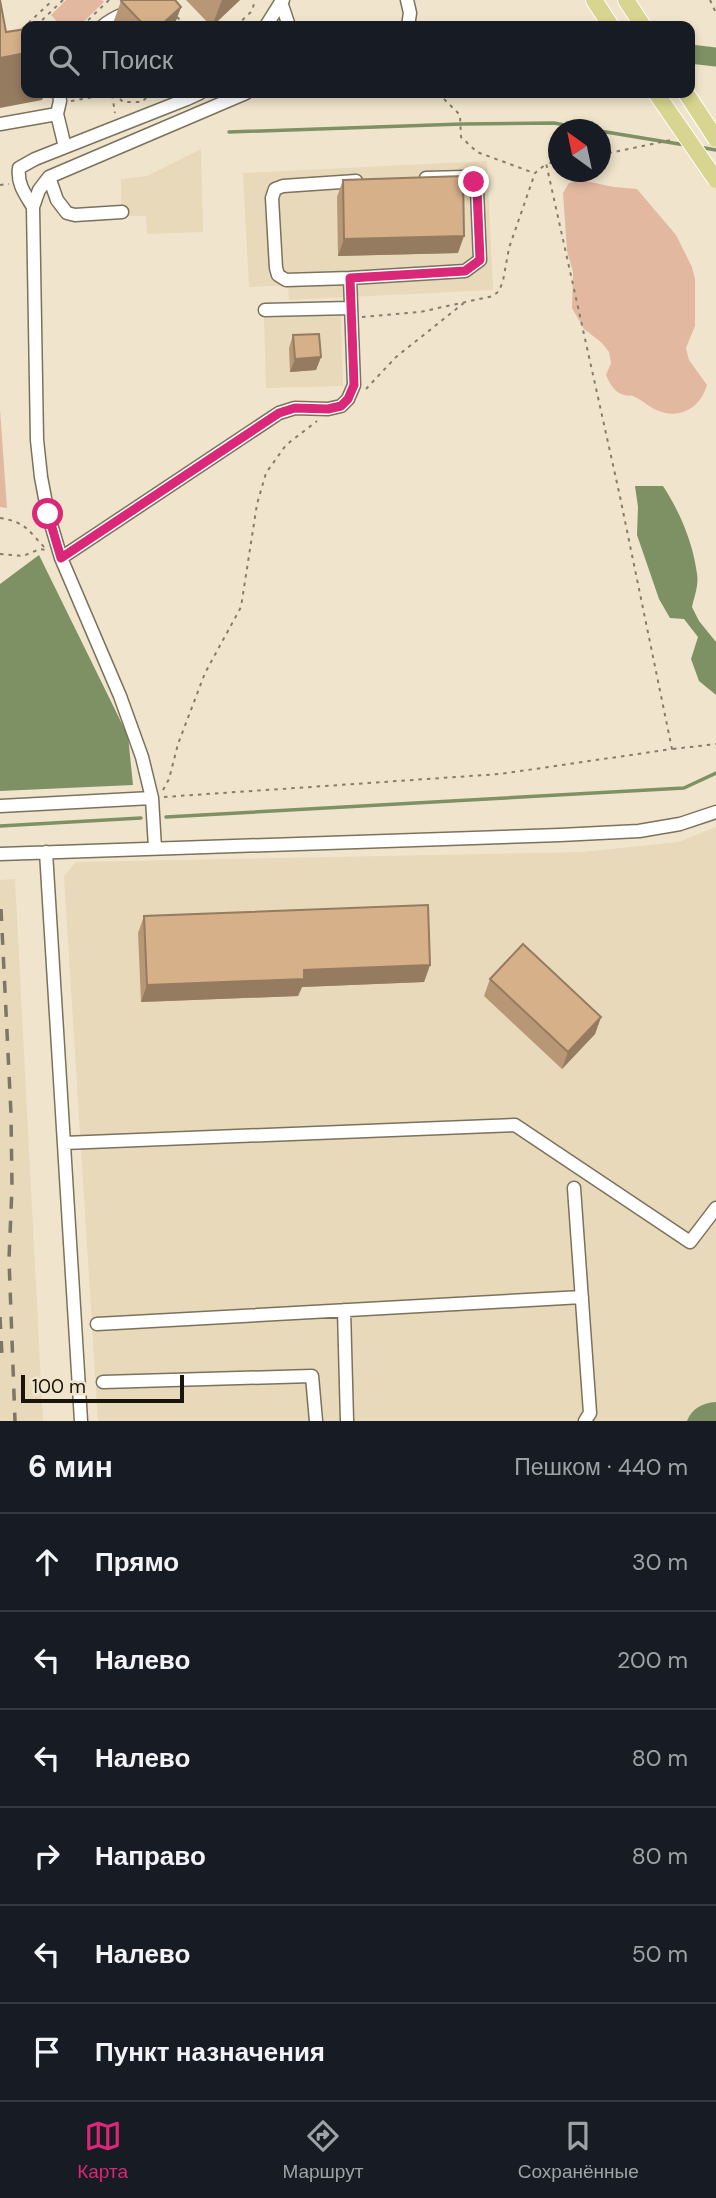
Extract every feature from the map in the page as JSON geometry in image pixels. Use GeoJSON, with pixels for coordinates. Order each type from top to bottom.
{"type":"FeatureCollection","features":[{"type":"Feature","properties":{"kind":"main road"},"geometry":{"type":"LineString","coordinates":[[594,0],[608,21]]}},
{"type":"Feature","properties":{"kind":"main road"},"geometry":{"type":"LineString","coordinates":[[626,0],[640,21]]}},
{"type":"Feature","properties":{"kind":"main road"},"geometry":{"type":"LineString","coordinates":[[659,98],[716,180]]}},
{"type":"Feature","properties":{"kind":"main road"},"geometry":{"type":"LineString","coordinates":[[689,98],[716,139]]}},
{"type":"Feature","properties":{"kind":"street"},"geometry":{"type":"LineString","coordinates":[[109,21],[139,9],[148,0]]}},
{"type":"Feature","properties":{"kind":"street"},"geometry":{"type":"LineString","coordinates":[[407,0],[409,21]]}},
{"type":"Feature","properties":{"kind":"street"},"geometry":{"type":"LineString","coordinates":[[269,21],[282,1]]}},
{"type":"Feature","properties":{"kind":"street"},"geometry":{"type":"LineString","coordinates":[[282,1],[288,21]]}},
{"type":"Feature","properties":{"kind":"street"},"geometry":{"type":"LineString","coordinates":[[33,207],[22,189],[18,176],[19,168],[189,98]]}},
{"type":"Feature","properties":{"kind":"street"},"geometry":{"type":"LineString","coordinates":[[155,848],[155,798],[145,766],[133,730],[61,558],[46,502],[37,440],[33,207],[39,190],[49,177],[234,98]]}},
{"type":"Feature","properties":{"kind":"street"},"geometry":{"type":"LineString","coordinates":[[0,124],[59,103],[65,147]]}},
{"type":"Feature","properties":{"kind":"street"},"geometry":{"type":"LineString","coordinates":[[49,177],[57,200],[67,213],[75,215],[122,212]]}},
{"type":"Feature","properties":{"kind":"street"},"geometry":{"type":"LineString","coordinates":[[374,180],[283,186],[275,189],[272,198],[278,275],[286,279],[350,278],[465,271],[480,260],[477,190],[474,182],[465,177],[413,178]]}},
{"type":"Feature","properties":{"kind":"street"},"geometry":{"type":"LineString","coordinates":[[61,558],[279,413],[295,408],[328,409],[341,406],[348,399],[354,385],[350,278]]}},
{"type":"Feature","properties":{"kind":"street"},"geometry":{"type":"LineString","coordinates":[[265,310],[351,308]]}},
{"type":"Feature","properties":{"kind":"street"},"geometry":{"type":"LineString","coordinates":[[0,806],[155,798]]}},
{"type":"Feature","properties":{"kind":"street"},"geometry":{"type":"LineString","coordinates":[[0,855],[639,831],[680,824],[716,812]]}},
{"type":"Feature","properties":{"kind":"street"},"geometry":{"type":"LineString","coordinates":[[46,852],[81,1421]]}},
{"type":"Feature","properties":{"kind":"street"},"geometry":{"type":"LineString","coordinates":[[64,1143],[515,1125],[690,1242],[716,1208]]}},
{"type":"Feature","properties":{"kind":"street"},"geometry":{"type":"LineString","coordinates":[[574,1188],[590,1413],[585,1421]]}},
{"type":"Feature","properties":{"kind":"street"},"geometry":{"type":"LineString","coordinates":[[97,1324],[582,1297]]}},
{"type":"Feature","properties":{"kind":"street"},"geometry":{"type":"LineString","coordinates":[[344,1310],[347,1421]]}},
{"type":"Feature","properties":{"kind":"street"},"geometry":{"type":"LineString","coordinates":[[103,1382],[312,1376],[316,1421]]}},
{"type":"Feature","properties":{"kind":"path"},"geometry":{"type":"LineString","coordinates":[[31,21],[52,0]]}},
{"type":"Feature","properties":{"kind":"path"},"geometry":{"type":"LineString","coordinates":[[41,21],[63,0]]}},
{"type":"Feature","properties":{"kind":"path"},"geometry":{"type":"LineString","coordinates":[[87,21],[109,0]]}},
{"type":"Feature","properties":{"kind":"path"},"geometry":{"type":"LineString","coordinates":[[241,21],[252,11],[255,0]]}},
{"type":"Feature","properties":{"kind":"path"},"geometry":{"type":"LineString","coordinates":[[710,0],[716,13]]}},
{"type":"Feature","properties":{"kind":"path"},"geometry":{"type":"LineString","coordinates":[[48,5],[49,13]]}},
{"type":"Feature","properties":{"kind":"path"},"geometry":{"type":"LineString","coordinates":[[177,18],[180,21]]}},
{"type":"Feature","properties":{"kind":"path"},"geometry":{"type":"LineString","coordinates":[[18,34],[21,31]]}},
{"type":"Feature","properties":{"kind":"path"},"geometry":{"type":"LineString","coordinates":[[59,103],[88,98]]}},
{"type":"Feature","properties":{"kind":"path"},"geometry":{"type":"LineString","coordinates":[[113,98],[116,119]]}},
{"type":"Feature","properties":{"kind":"path"},"geometry":{"type":"LineString","coordinates":[[119,98],[123,102],[142,102],[146,98]]}},
{"type":"Feature","properties":{"kind":"path"},"geometry":{"type":"LineString","coordinates":[[443,98],[460,115],[461,136],[477,152],[535,173]]}},
{"type":"Feature","properties":{"kind":"path"},"geometry":{"type":"LineString","coordinates":[[109,110],[114,109]]}},
{"type":"Feature","properties":{"kind":"path"},"geometry":{"type":"LineString","coordinates":[[611,153],[677,138]]}},
{"type":"Feature","properties":{"kind":"path"},"geometry":{"type":"LineString","coordinates":[[550,182],[619,492],[672,749]]}},
{"type":"Feature","properties":{"kind":"path"},"geometry":{"type":"LineString","coordinates":[[366,389],[396,357],[465,302]]}},
{"type":"Feature","properties":{"kind":"path"},"geometry":{"type":"LineString","coordinates":[[155,798],[169,779],[178,744],[205,673],[241,607],[257,504],[266,473],[286,445],[320,419]]}},
{"type":"Feature","properties":{"kind":"path"},"geometry":{"type":"LineString","coordinates":[[0,518],[29,529],[47,550],[40,549],[23,556],[0,554]]}},
{"type":"Feature","properties":{"kind":"path"},"geometry":{"type":"LineString","coordinates":[[155,798],[500,774],[716,744]]}},
{"type":"Feature","properties":{"kind":"shaded area"},"geometry":{"type":"Polygon","coordinates":[[[66,0],[104,2],[84,21],[56,21],[51,15],[66,0]]]}},
{"type":"Feature","properties":{"kind":"shaded area"},"geometry":{"type":"Polygon","coordinates":[[[201,149],[203,232],[147,234],[146,216],[121,216],[121,179],[147,176],[201,149]]]}},
{"type":"Feature","properties":{"kind":"shaded area"},"geometry":{"type":"Polygon","coordinates":[[[487,161],[493,290],[289,300],[288,285],[249,287],[243,173],[487,161]]]}},
{"type":"Feature","properties":{"kind":"shaded area"},"geometry":{"type":"Polygon","coordinates":[[[590,182],[637,189],[676,235],[695,279],[695,326],[686,348],[689,360],[707,385],[699,401],[687,410],[671,414],[654,409],[635,397],[615,390],[606,375],[611,363],[609,352],[584,329],[572,308],[573,272],[567,251],[563,193],[569,183],[590,182]]]}},
{"type":"Feature","properties":{"kind":"shaded area"},"geometry":{"type":"Polygon","coordinates":[[[341,315],[343,386],[266,388],[264,318],[341,315]]]}},
{"type":"Feature","properties":{"kind":"shaded area"},"geometry":{"type":"Polygon","coordinates":[[[0,409],[7,508],[0,507],[0,409]]]}},
{"type":"Feature","properties":{"kind":"shaded area"},"geometry":{"type":"Polygon","coordinates":[[[635,486],[663,486],[685,528],[697,578],[692,607],[699,621],[716,642],[716,695],[699,681],[691,659],[698,637],[684,619],[670,618],[659,599],[637,535],[638,507],[635,486]]]}},
{"type":"Feature","properties":{"kind":"shaded area"},"geometry":{"type":"Polygon","coordinates":[[[39,555],[128,736],[133,785],[0,791],[0,584],[39,555]]]}},
{"type":"Feature","properties":{"kind":"shaded area"},"geometry":{"type":"Polygon","coordinates":[[[716,827],[716,1421],[98,1421],[64,876],[76,862],[582,852],[678,842],[716,827]]]}},
{"type":"Feature","properties":{"kind":"shaded area"},"geometry":{"type":"Polygon","coordinates":[[[15,879],[43,1421],[0,1421],[0,880],[15,879]]]}},
{"type":"Feature","properties":{"kind":"shaded area"},"geometry":{"type":"Polygon","coordinates":[[[716,1402],[716,1421],[687,1421],[698,1407],[716,1402]]]}},
{"type":"Feature","properties":{"kind":"building"},"geometry":{"type":"Polygon","coordinates":[[[0,0],[6,32],[21,30],[21,54],[0,58],[0,0]]]}},
{"type":"Feature","properties":{"kind":"building"},"geometry":{"type":"Polygon","coordinates":[[[175,0],[181,7],[166,21],[140,21],[121,1],[175,0]]]}},
{"type":"Feature","properties":{"kind":"building"},"geometry":{"type":"Polygon","coordinates":[[[463,176],[464,236],[344,239],[343,180],[463,176]]]}},
{"type":"Feature","properties":{"kind":"building"},"geometry":{"type":"Polygon","coordinates":[[[319,334],[321,357],[295,359],[293,335],[319,334]]]}},
{"type":"Feature","properties":{"kind":"building"},"geometry":{"type":"Polygon","coordinates":[[[428,905],[430,965],[304,970],[304,979],[147,985],[144,916],[428,905]]]}},
{"type":"Feature","properties":{"kind":"building"},"geometry":{"type":"Polygon","coordinates":[[[523,944],[601,1017],[568,1052],[490,979],[523,944]]]}},
{"type":"Feature","properties":{"kind":"waterway"},"geometry":{"type":"LineString","coordinates":[[695,55],[716,57]]}},
{"type":"Feature","properties":{"kind":"waterway"},"geometry":{"type":"LineString","coordinates":[[229,132],[548,123]]}},
{"type":"Feature","properties":{"kind":"waterway"},"geometry":{"type":"LineString","coordinates":[[611,133],[685,145]]}},
{"type":"Feature","properties":{"kind":"waterway"},"geometry":{"type":"LineString","coordinates":[[699,147],[716,150]]}},
{"type":"Feature","properties":{"kind":"waterway"},"geometry":{"type":"LineString","coordinates":[[166,817],[684,788],[716,773]]}},
{"type":"Feature","properties":{"kind":"waterway"},"geometry":{"type":"LineString","coordinates":[[0,826],[141,818]]}},
{"type":"Feature","properties":{"kind":"railway"},"geometry":{"type":"LineString","coordinates":[[1,909],[11,1114],[9,1259],[15,1421]]}},
{"type":"Feature","properties":{"kind":"railway"},"geometry":{"type":"LineString","coordinates":[[0,1317],[2,1356]]}},
{"type":"Feature","properties":{"kind":"route"},"geometry":{"type":"LineString","coordinates":[[48,514],[61,558],[279,413],[295,408],[328,409],[341,406],[348,399],[354,385],[350,278],[465,271],[473,267],[480,260],[477,190],[474,182]]}}]}
